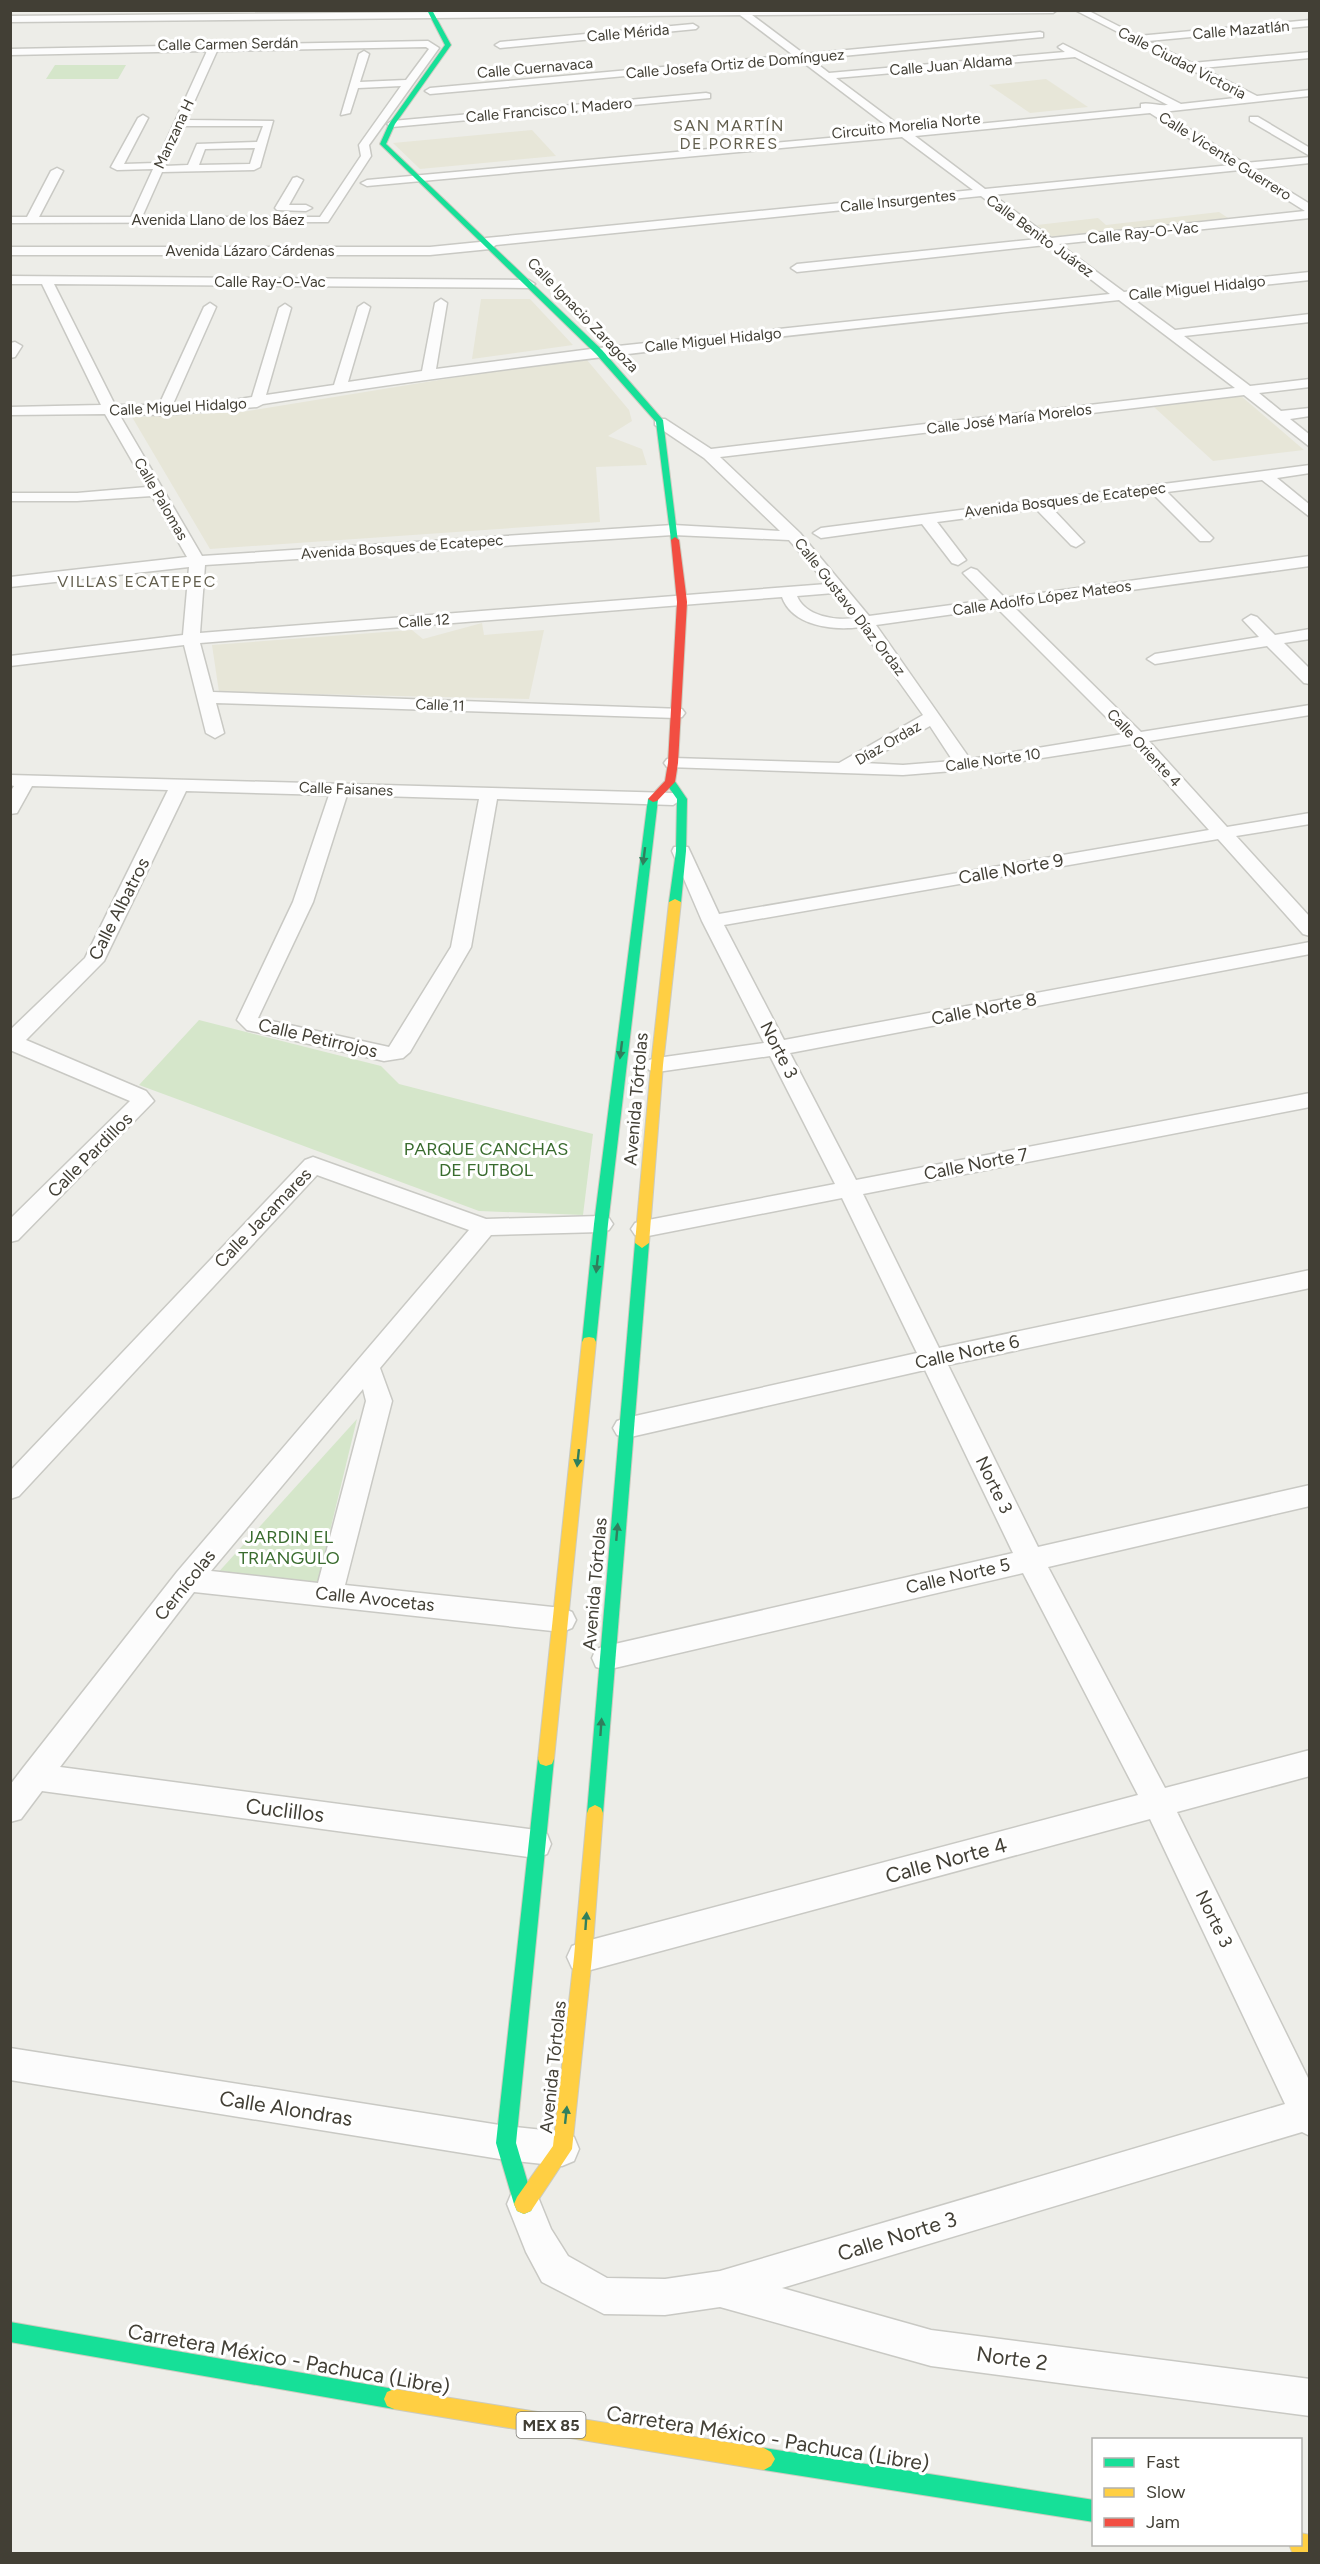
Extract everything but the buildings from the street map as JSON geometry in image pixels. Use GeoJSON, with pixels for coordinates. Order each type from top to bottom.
{"type":"FeatureCollection","features":[{"type":"Feature","properties":{"kind":"street"},"geometry":{"type":"LineString","coordinates":[[10,19],[478,12],[1053,10]]}},
{"type":"Feature","properties":{"kind":"street","name":"Calle Ciudad Victoria"},"geometry":{"type":"LineString","coordinates":[[1079,10],[1254,98]]}},
{"type":"Feature","properties":{"kind":"street"},"geometry":{"type":"LineString","coordinates":[[994,11],[1177,106]]}},
{"type":"Feature","properties":{"kind":"street","name":"Calle Mérida"},"geometry":{"type":"LineString","coordinates":[[478,12],[498,41],[709,26]]}},
{"type":"Feature","properties":{"kind":"street","name":"Calle Benito Juárez"},"geometry":{"type":"LineString","coordinates":[[740,12],[1247,390],[1310,443]]}},
{"type":"Feature","properties":{"kind":"street"},"geometry":{"type":"LineString","coordinates":[[430,13],[440,43]]}},
{"type":"Feature","properties":{"kind":"street"},"geometry":{"type":"LineString","coordinates":[[732,24],[756,22]]}},
{"type":"Feature","properties":{"kind":"street","name":"Calle Mazatlán"},"geometry":{"type":"LineString","coordinates":[[1137,39],[1310,23]]}},
{"type":"Feature","properties":{"kind":"street","name":"Calle Josefa Ortiz de Domínguez"},"geometry":{"type":"LineString","coordinates":[[430,91],[683,76],[802,58],[1040,35]]}},
{"type":"Feature","properties":{"kind":"street","name":"Calle Carmen Serdán"},"geometry":{"type":"LineString","coordinates":[[10,48],[440,43]]}},
{"type":"Feature","properties":{"kind":"street","name":"Calle Carmen Serdán"},"geometry":{"type":"LineString","coordinates":[[10,52],[30,52],[27,56],[38,60],[127,60],[151,58],[162,50],[440,43]]}},
{"type":"Feature","properties":{"kind":"street","name":"Avenida Llano de los Báez"},"geometry":{"type":"LineString","coordinates":[[10,220],[324,220],[366,156],[364,145],[406,83],[440,43]]}},
{"type":"Feature","properties":{"kind":"street","name":"Calle Ignacio Zaragoza"},"geometry":{"type":"LineString","coordinates":[[440,43],[448,45],[392,124],[383,144],[418,175],[599,352],[660,422]]}},
{"type":"Feature","properties":{"kind":"street"},"geometry":{"type":"LineString","coordinates":[[773,45],[796,43]]}},
{"type":"Feature","properties":{"kind":"street","name":"Manzana H"},"geometry":{"type":"LineString","coordinates":[[135,220],[177,121],[213,49]]}},
{"type":"Feature","properties":{"kind":"street"},"geometry":{"type":"LineString","coordinates":[[345,113],[364,54]]}},
{"type":"Feature","properties":{"kind":"street","name":"Calle Juan Aldama"},"geometry":{"type":"LineString","coordinates":[[826,76],[1077,54]]}},
{"type":"Feature","properties":{"kind":"street"},"geometry":{"type":"LineString","coordinates":[[1190,66],[1310,55]]}},
{"type":"Feature","properties":{"kind":"street","name":"Calle Francisco I. Madero"},"geometry":{"type":"LineString","coordinates":[[392,124],[705,96],[683,76]]}},
{"type":"Feature","properties":{"kind":"street"},"geometry":{"type":"LineString","coordinates":[[354,85],[406,83]]}},
{"type":"Feature","properties":{"kind":"street","name":"Circuito Morelia Norte"},"geometry":{"type":"LineString","coordinates":[[1144,106],[1166,101],[1310,87]]}},
{"type":"Feature","properties":{"kind":"street","name":"Circuito Morelia Norte"},"geometry":{"type":"LineString","coordinates":[[366,183],[418,175],[1144,106],[1177,106],[1310,93]]}},
{"type":"Feature","properties":{"kind":"street","name":"Calle Vicente Guerrero"},"geometry":{"type":"LineString","coordinates":[[1144,106],[1310,209]]}},
{"type":"Feature","properties":{"kind":"street"},"geometry":{"type":"LineString","coordinates":[[1254,118],[1310,153]]}},
{"type":"Feature","properties":{"kind":"street"},"geometry":{"type":"LineString","coordinates":[[146,120],[117,167],[254,167],[263,140]]}},
{"type":"Feature","properties":{"kind":"street"},"geometry":{"type":"LineString","coordinates":[[177,121],[204,123],[200,137],[263,140]]}},
{"type":"Feature","properties":{"kind":"street"},"geometry":{"type":"LineString","coordinates":[[192,168],[201,146],[263,140]]}},
{"type":"Feature","properties":{"kind":"street"},"geometry":{"type":"LineString","coordinates":[[222,167],[230,145]]}},
{"type":"Feature","properties":{"kind":"street","name":"Calle Insurgentes"},"geometry":{"type":"LineString","coordinates":[[488,243],[1310,160]]}},
{"type":"Feature","properties":{"kind":"street"},"geometry":{"type":"LineString","coordinates":[[31,220],[57,171]]}},
{"type":"Feature","properties":{"kind":"street"},"geometry":{"type":"LineString","coordinates":[[297,180],[281,208],[330,209]]}},
{"type":"Feature","properties":{"kind":"street","name":"Calle Ray-O-Vac"},"geometry":{"type":"LineString","coordinates":[[797,268],[1310,214]]}},
{"type":"Feature","properties":{"kind":"street","name":"Avenida Lázaro Cárdenas"},"geometry":{"type":"LineString","coordinates":[[10,251],[430,251],[488,243]]}},
{"type":"Feature","properties":{"kind":"street","name":"Calle Miguel Hidalgo"},"geometry":{"type":"LineString","coordinates":[[10,411],[162,411],[257,403],[428,374],[599,352],[1310,276]]}},
{"type":"Feature","properties":{"kind":"street","name":"Calle Ray-O-Vac"},"geometry":{"type":"LineString","coordinates":[[10,280],[529,284]]}},
{"type":"Feature","properties":{"kind":"street","name":"Calle Palomas"},"geometry":{"type":"LineString","coordinates":[[46,280],[111,412],[197,561],[191,639],[215,733]]}},
{"type":"Feature","properties":{"kind":"street"},"geometry":{"type":"LineString","coordinates":[[428,374],[441,303]]}},
{"type":"Feature","properties":{"kind":"street"},"geometry":{"type":"LineString","coordinates":[[162,411],[210,307]]}},
{"type":"Feature","properties":{"kind":"street"},"geometry":{"type":"LineString","coordinates":[[340,388],[364,307]]}},
{"type":"Feature","properties":{"kind":"street"},"geometry":{"type":"LineString","coordinates":[[257,403],[285,308]]}},
{"type":"Feature","properties":{"kind":"street"},"geometry":{"type":"LineString","coordinates":[[1171,333],[1310,318]]}},
{"type":"Feature","properties":{"kind":"street","name":"Calle José María Morelos"},"geometry":{"type":"LineString","coordinates":[[709,454],[1310,383]]}},
{"type":"Feature","properties":{"kind":"street"},"geometry":{"type":"LineString","coordinates":[[1278,416],[1310,412]]}},
{"type":"Feature","properties":{"kind":"street"},"geometry":{"type":"LineString","coordinates":[[653,798],[670,782],[673,763],[682,602],[667,461],[660,422]]}},
{"type":"Feature","properties":{"kind":"street","name":"Calle Gustavo Díaz Ordaz"},"geometry":{"type":"LineString","coordinates":[[660,422],[709,454],[795,536],[863,622],[933,717],[964,765]]}},
{"type":"Feature","properties":{"kind":"street","name":"Avenida Bosques de Ecatepec"},"geometry":{"type":"LineString","coordinates":[[821,533],[1310,469]]}},
{"type":"Feature","properties":{"kind":"street"},"geometry":{"type":"LineString","coordinates":[[1265,475],[1310,513]]}},
{"type":"Feature","properties":{"kind":"street"},"geometry":{"type":"LineString","coordinates":[[1155,488],[1205,538]]}},
{"type":"Feature","properties":{"kind":"street"},"geometry":{"type":"LineString","coordinates":[[10,497],[77,497],[156,491]]}},
{"type":"Feature","properties":{"kind":"street"},"geometry":{"type":"LineString","coordinates":[[1038,503],[1076,542]]}},
{"type":"Feature","properties":{"kind":"street"},"geometry":{"type":"LineString","coordinates":[[926,519],[958,560]]}},
{"type":"Feature","properties":{"kind":"street","name":"Avenida Bosques de Ecatepec"},"geometry":{"type":"LineString","coordinates":[[10,582],[197,561],[673,530],[795,536]]}},
{"type":"Feature","properties":{"kind":"street","name":"Calle Adolfo López Mateos"},"geometry":{"type":"LineString","coordinates":[[788,593],[790,603],[801,613],[846,624],[1310,561]]}},
{"type":"Feature","properties":{"kind":"street","name":"Calle Oriente 4"},"geometry":{"type":"LineString","coordinates":[[971,573],[1136,737],[1310,930]]}},
{"type":"Feature","properties":{"kind":"street","name":"Calle 12"},"geometry":{"type":"LineString","coordinates":[[10,661],[191,639],[837,588]]}},
{"type":"Feature","properties":{"kind":"street"},"geometry":{"type":"LineString","coordinates":[[1251,620],[1310,679]]}},
{"type":"Feature","properties":{"kind":"street"},"geometry":{"type":"LineString","coordinates":[[1155,659],[1310,634]]}},
{"type":"Feature","properties":{"kind":"street","name":"Calle 11"},"geometry":{"type":"LineString","coordinates":[[204,697],[676,713]]}},
{"type":"Feature","properties":{"kind":"street","name":"Calle Norte 10"},"geometry":{"type":"LineString","coordinates":[[673,763],[903,771],[964,765],[1310,710]]}},
{"type":"Feature","properties":{"kind":"street","name":"Díaz Ordaz"},"geometry":{"type":"LineString","coordinates":[[843,768],[933,717]]}},
{"type":"Feature","properties":{"kind":"street"},"geometry":{"type":"LineString","coordinates":[[10,809],[18,780]]}},
{"type":"Feature","properties":{"kind":"street","name":"Calle Faisanes"},"geometry":{"type":"LineString","coordinates":[[18,780],[681,799]]}},
{"type":"Feature","properties":{"kind":"street"},"geometry":{"type":"LineString","coordinates":[[670,782],[681,799]]}},
{"type":"Feature","properties":{"kind":"street","name":"Calle Albatros"},"geometry":{"type":"LineString","coordinates":[[11,1043],[94,962],[180,784]]}},
{"type":"Feature","properties":{"kind":"street","name":"Calle Petirrojos"},"geometry":{"type":"LineString","coordinates":[[340,789],[303,902],[248,1013],[247,1020],[254,1024],[384,1054],[395,1053],[402,1047],[461,947],[489,793]]}},
{"type":"Feature","properties":{"kind":"street","name":"Avenida Tórtolas"},"geometry":{"type":"LineString","coordinates":[[524,2204],[506,2143],[536,1844],[562,1620],[601,1224],[653,798]]}},
{"type":"Feature","properties":{"kind":"street","name":"Avenida Tórtolas"},"geometry":{"type":"LineString","coordinates":[[524,2204],[562,2149],[583,1957],[657,1065],[681,851],[681,799]]}},
{"type":"Feature","properties":{"kind":"street","name":"Calle Norte 9"},"geometry":{"type":"LineString","coordinates":[[712,921],[1310,818]]}},
{"type":"Feature","properties":{"kind":"street","name":"Norte 3"},"geometry":{"type":"LineString","coordinates":[[681,851],[712,921],[849,1189],[1030,1559],[1158,1804],[1309,2115]]}},
{"type":"Feature","properties":{"kind":"street","name":"Calle Norte 8"},"geometry":{"type":"LineString","coordinates":[[657,1065],[778,1048],[1310,948]]}},
{"type":"Feature","properties":{"kind":"street","name":"Calle Pardillos"},"geometry":{"type":"LineString","coordinates":[[10,1234],[143,1101],[138,1096],[11,1043]]}},
{"type":"Feature","properties":{"kind":"street","name":"Calle Norte 7"},"geometry":{"type":"LineString","coordinates":[[643,1229],[1310,1100]]}},
{"type":"Feature","properties":{"kind":"street","name":"Calle Jacamares"},"geometry":{"type":"LineString","coordinates":[[10,1489],[313,1165],[485,1227],[601,1224]]}},
{"type":"Feature","properties":{"kind":"street","name":"Cernícolas"},"geometry":{"type":"LineString","coordinates":[[10,1809],[187,1580],[485,1227]]}},
{"type":"Feature","properties":{"kind":"street","name":"Calle Norte 6"},"geometry":{"type":"LineString","coordinates":[[626,1428],[933,1359],[1310,1279]]}},
{"type":"Feature","properties":{"kind":"street"},"geometry":{"type":"LineString","coordinates":[[329,1594],[379,1401],[368,1368]]}},
{"type":"Feature","properties":{"kind":"street","name":"Calle Norte 5"},"geometry":{"type":"LineString","coordinates":[[606,1658],[1310,1495]]}},
{"type":"Feature","properties":{"kind":"street","name":"Calle Avocetas"},"geometry":{"type":"LineString","coordinates":[[187,1580],[562,1620]]}},
{"type":"Feature","properties":{"kind":"street","name":"Calle Norte 4"},"geometry":{"type":"LineString","coordinates":[[583,1957],[1310,1763]]}},
{"type":"Feature","properties":{"kind":"street","name":"Cuclillos"},"geometry":{"type":"LineString","coordinates":[[34,1777],[536,1844]]}},
{"type":"Feature","properties":{"kind":"street","name":"Calle Alondras"},"geometry":{"type":"LineString","coordinates":[[10,2064],[506,2143],[562,2149]]}},
{"type":"Feature","properties":{"kind":"street","name":"Calle Norte 3"},"geometry":{"type":"LineString","coordinates":[[524,2204],[537,2240],[555,2269],[604,2296],[665,2297],[720,2289],[1309,2115]]}},
{"type":"Feature","properties":{"kind":"street","name":"Norte 2"},"geometry":{"type":"LineString","coordinates":[[720,2289],[931,2348],[1310,2398]]}},
{"type":"Feature","properties":{"kind":"street","name":"Carretera México - Pachuca (Libre)"},"geometry":{"type":"LineString","coordinates":[[10,2332],[486,2415],[1092,2511]]}},
{"type":"Feature","properties":{"kind":"shaded area"},"geometry":{"type":"Polygon","coordinates":[[[1046,79],[1088,107],[1030,113],[989,85],[1046,79]]]}},
{"type":"Feature","properties":{"kind":"shaded area"},"geometry":{"type":"Polygon","coordinates":[[[532,130],[556,156],[420,169],[393,143],[532,130]]]}},
{"type":"Feature","properties":{"kind":"shaded area"},"geometry":{"type":"Polygon","coordinates":[[[1219,212],[1231,220],[1056,240],[1037,225],[1098,218],[1106,225],[1219,212]]]}},
{"type":"Feature","properties":{"kind":"shaded area"},"geometry":{"type":"Polygon","coordinates":[[[481,299],[530,299],[573,345],[472,359],[481,299]]]}},
{"type":"Feature","properties":{"kind":"shaded area"},"geometry":{"type":"Polygon","coordinates":[[[587,360],[629,410],[632,421],[608,436],[642,449],[647,465],[596,467],[600,522],[210,549],[132,417],[242,412],[482,373],[587,360]]]}},
{"type":"Feature","properties":{"kind":"shaded area"},"geometry":{"type":"Polygon","coordinates":[[[1241,396],[1304,450],[1213,461],[1154,407],[1241,396]]]}},
{"type":"Feature","properties":{"kind":"shaded area"},"geometry":{"type":"Polygon","coordinates":[[[482,623],[484,635],[544,630],[529,699],[219,692],[212,645],[412,630],[423,639],[482,623]]]}},
{"type":"Feature","properties":{"kind":"green space"},"geometry":{"type":"Polygon","coordinates":[[[55,65],[126,65],[118,79],[46,79],[55,65]]]}},
{"type":"Feature","properties":{"kind":"green space","name":"PARQUE CANCHAS DE FUTBOL"},"geometry":{"type":"Polygon","coordinates":[[[199,1020],[381,1066],[399,1084],[593,1134],[583,1215],[479,1211],[139,1085],[199,1020]]]}},
{"type":"Feature","properties":{"kind":"green space","name":"JARDIN EL TRIANGULO"},"geometry":{"type":"Polygon","coordinates":[[[357,1419],[317,1585],[215,1576],[357,1419]]]}},
{"type":"Feature","properties":{"kind":"traffic: fast"},"geometry":{"type":"LineString","coordinates":[[429,10],[448,45],[392,124],[383,144],[599,352],[660,422],[675,540]]}},
{"type":"Feature","properties":{"kind":"traffic: fast"},"geometry":{"type":"LineString","coordinates":[[670,782],[682,799],[681,851],[675,902]]}},
{"type":"Feature","properties":{"kind":"traffic: fast"},"geometry":{"type":"LineString","coordinates":[[589,1342],[601,1224],[653,799]]}},
{"type":"Feature","properties":{"kind":"traffic: fast"},"geometry":{"type":"LineString","coordinates":[[595,1813],[642,1243]]}},
{"type":"Feature","properties":{"kind":"traffic: fast"},"geometry":{"type":"LineString","coordinates":[[524,2204],[506,2143],[546,1759]]}},
{"type":"Feature","properties":{"kind":"traffic: fast"},"geometry":{"type":"LineString","coordinates":[[10,2332],[394,2399]]}},
{"type":"Feature","properties":{"kind":"traffic: fast"},"geometry":{"type":"LineString","coordinates":[[764,2459],[1092,2511]]}},
{"type":"Feature","properties":{"kind":"traffic: slow"},"geometry":{"type":"LineString","coordinates":[[642,1243],[657,1065],[675,902]]}},
{"type":"Feature","properties":{"kind":"traffic: slow"},"geometry":{"type":"LineString","coordinates":[[546,1759],[589,1342]]}},
{"type":"Feature","properties":{"kind":"traffic: slow"},"geometry":{"type":"LineString","coordinates":[[524,2204],[562,2149],[583,1957],[595,1813]]}},
{"type":"Feature","properties":{"kind":"traffic: slow"},"geometry":{"type":"LineString","coordinates":[[394,2399],[764,2459]]}},
{"type":"Feature","properties":{"kind":"traffic: slow"},"geometry":{"type":"LineString","coordinates":[[1302,2544],[1310,2546]]}},
{"type":"Feature","properties":{"kind":"traffic: jam"},"geometry":{"type":"LineString","coordinates":[[653,799],[670,782],[673,763],[682,602],[675,540]]}},
{"type":"Feature","properties":{"kind":"district","name":"SAN MARTÍN DE PORRES"},"geometry":{"type":"Point","coordinates":[729,134]}},
{"type":"Feature","properties":{"kind":"district","name":"VILLAS ECATEPEC"},"geometry":{"type":"Point","coordinates":[137,581]}}]}
